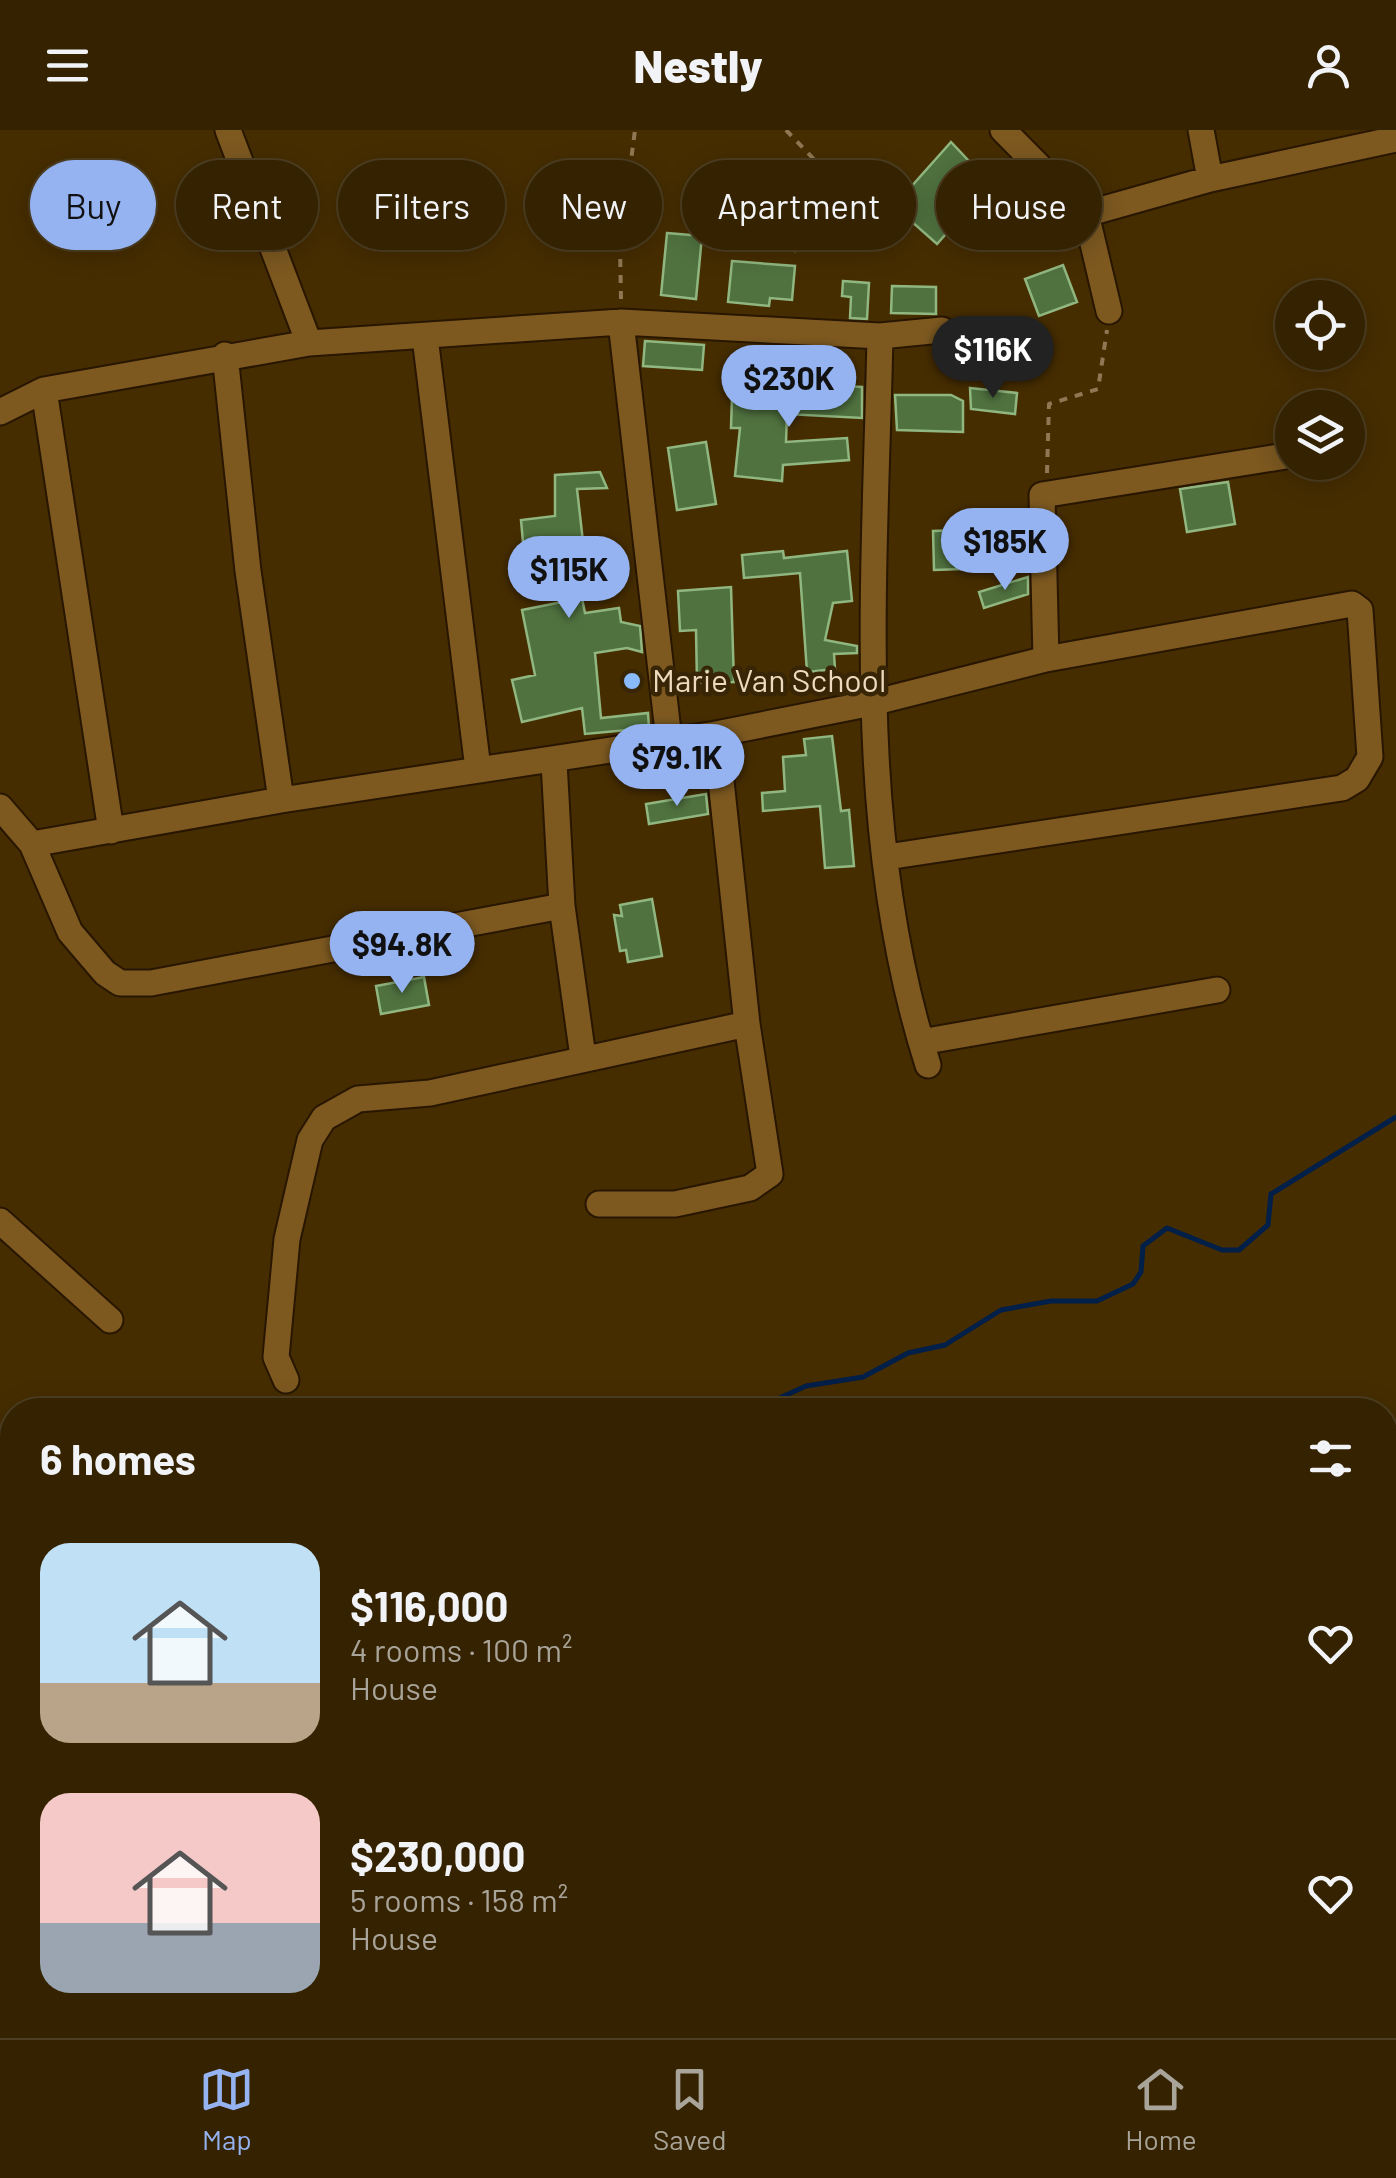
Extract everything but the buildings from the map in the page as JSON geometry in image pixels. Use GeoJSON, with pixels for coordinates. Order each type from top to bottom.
{"type":"FeatureCollection","features":[{"type":"Feature","properties":{"kind":"street"},"geometry":{"type":"LineString","coordinates":[[228,130],[309,344]]}},
{"type":"Feature","properties":{"kind":"street"},"geometry":{"type":"LineString","coordinates":[[1003,130],[1033,160]]}},
{"type":"Feature","properties":{"kind":"street"},"geometry":{"type":"LineString","coordinates":[[1200,130],[1210,179]]}},
{"type":"Feature","properties":{"kind":"street"},"geometry":{"type":"LineString","coordinates":[[1102,209],[1210,179],[1396,139]]}},
{"type":"Feature","properties":{"kind":"street"},"geometry":{"type":"LineString","coordinates":[[1094,250],[1109,312]]}},
{"type":"Feature","properties":{"kind":"street"},"geometry":{"type":"LineString","coordinates":[[621,322],[669,740]]}},
{"type":"Feature","properties":{"kind":"street"},"geometry":{"type":"LineString","coordinates":[[0,412],[44,390],[225,355],[309,344],[621,322],[880,336],[942,330]]}},
{"type":"Feature","properties":{"kind":"street"},"geometry":{"type":"LineString","coordinates":[[880,336],[872,704],[886,857],[925,1053],[1217,990]]}},
{"type":"Feature","properties":{"kind":"street"},"geometry":{"type":"LineString","coordinates":[[425,338],[478,769]]}},
{"type":"Feature","properties":{"kind":"street"},"geometry":{"type":"LineString","coordinates":[[225,355],[248,571],[281,800]]}},
{"type":"Feature","properties":{"kind":"street"},"geometry":{"type":"LineString","coordinates":[[44,390],[111,831]]}},
{"type":"Feature","properties":{"kind":"street"},"geometry":{"type":"LineString","coordinates":[[1046,659],[1039,499],[1046,493],[1275,458]]}},
{"type":"Feature","properties":{"kind":"street"},"geometry":{"type":"LineString","coordinates":[[32,844],[281,800],[478,769],[554,762],[716,734],[872,704],[1046,659],[1352,604],[1360,610],[1370,758],[1357,779],[1342,788],[886,857]]}},
{"type":"Feature","properties":{"kind":"street"},"geometry":{"type":"LineString","coordinates":[[599,1204],[624,1200],[663,1205],[764,1182],[770,1174],[747,1024],[716,734]]}},
{"type":"Feature","properties":{"kind":"street"},"geometry":{"type":"LineString","coordinates":[[554,762],[562,906],[583,1056]]}},
{"type":"Feature","properties":{"kind":"street"},"geometry":{"type":"LineString","coordinates":[[0,806],[32,844],[70,932],[105,973],[120,983],[152,983],[562,906]]}},
{"type":"Feature","properties":{"kind":"street"},"geometry":{"type":"LineString","coordinates":[[286,1380],[276,1357],[287,1239],[310,1140],[324,1118],[358,1099],[430,1093],[583,1056],[747,1024]]}},
{"type":"Feature","properties":{"kind":"street"},"geometry":{"type":"LineString","coordinates":[[6,1237],[110,1320]]}},
{"type":"Feature","properties":{"kind":"path"},"geometry":{"type":"LineString","coordinates":[[621,322],[620,245],[635,130]]}},
{"type":"Feature","properties":{"kind":"path"},"geometry":{"type":"LineString","coordinates":[[786,130],[815,160]]}},
{"type":"Feature","properties":{"kind":"path"},"geometry":{"type":"LineString","coordinates":[[1046,493],[1049,404],[1098,389],[1109,312]]}},
{"type":"Feature","properties":{"kind":"waterway"},"geometry":{"type":"LineString","coordinates":[[780,1398],[806,1386],[863,1377],[908,1353],[945,1345],[1001,1310],[1051,1301],[1097,1301],[1133,1284],[1141,1272],[1143,1246],[1167,1228],[1222,1250],[1239,1250],[1268,1225],[1271,1194],[1396,1117]]}},
{"type":"Feature","properties":{"kind":"place","name":"Marie Van School"},"geometry":{"type":"Point","coordinates":[632,681]}}]}
